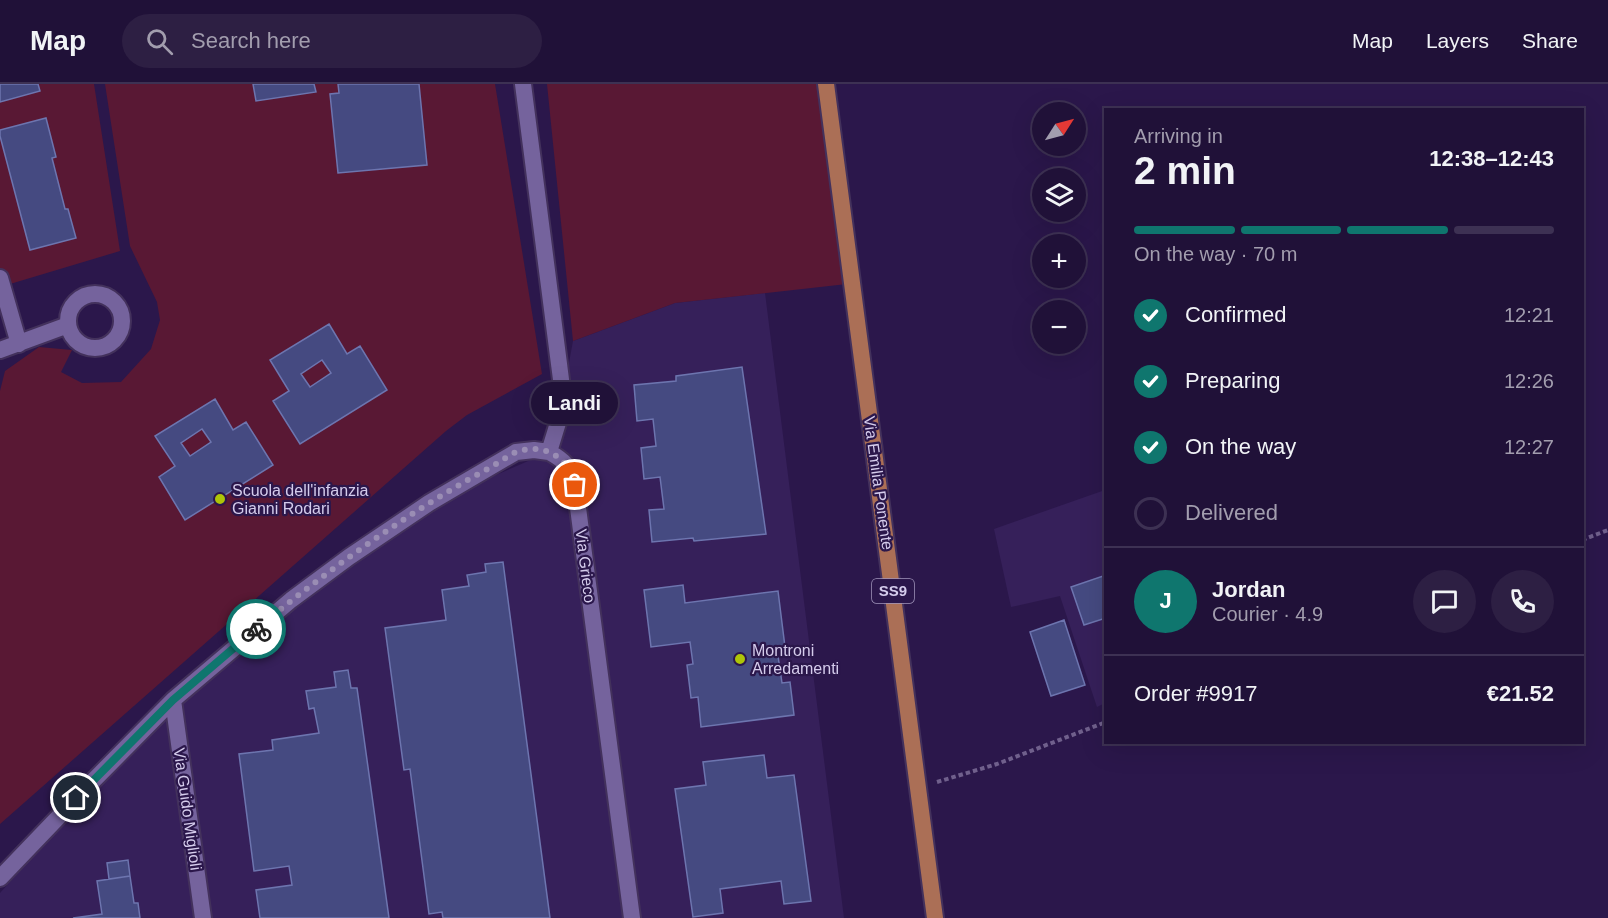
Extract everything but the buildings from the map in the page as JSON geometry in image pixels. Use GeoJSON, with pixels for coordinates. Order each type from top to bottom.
{"type":"FeatureCollection","features":[{"type":"Feature","properties":{"kind":"main road","name":"Via Emilia Ponente"},"geometry":{"type":"LineString","coordinates":[[826,84],[935,918]]}},
{"type":"Feature","properties":{"kind":"street"},"geometry":{"type":"LineString","coordinates":[[1,878],[173,700],[291,600],[349,557],[429,503],[516,452],[534,450],[549,452],[561,412],[563,394],[523,84]]}},
{"type":"Feature","properties":{"kind":"street"},"geometry":{"type":"LineString","coordinates":[[0,278],[19,344]]}},
{"type":"Feature","properties":{"kind":"street"},"geometry":{"type":"LineString","coordinates":[[0,350],[68,325]]}},
{"type":"Feature","properties":{"kind":"street","name":"Via Grieco"},"geometry":{"type":"LineString","coordinates":[[549,452],[561,458],[573,475],[632,918]]}},
{"type":"Feature","properties":{"kind":"street","name":"Via Guido Miglioli"},"geometry":{"type":"LineString","coordinates":[[173,700],[203,918]]}},
{"type":"Feature","properties":{"kind":"path"},"geometry":{"type":"LineString","coordinates":[[1584,539],[1608,530]]}},
{"type":"Feature","properties":{"kind":"path"},"geometry":{"type":"LineString","coordinates":[[919,787],[997,764],[1104,723]]}},
{"type":"Feature","properties":{"kind":"shaded area"},"geometry":{"type":"Polygon","coordinates":[[[0,84],[94,84],[120,251],[0,287],[0,84]]]}},
{"type":"Feature","properties":{"kind":"shaded area"},"geometry":{"type":"Polygon","coordinates":[[[105,84],[495,84],[542,374],[467,415],[446,431],[0,824],[0,391],[5,371],[39,347],[72,350],[61,372],[82,383],[121,382],[151,349],[160,320],[157,302],[130,246],[105,84]]]}},
{"type":"Feature","properties":{"kind":"shaded area"},"geometry":{"type":"Polygon","coordinates":[[[547,84],[829,84],[856,283],[675,303],[573,341],[547,84]]]}},
{"type":"Feature","properties":{"kind":"shaded area"},"geometry":{"type":"Polygon","coordinates":[[[765,293],[844,918],[0,918],[0,893],[151,726],[324,577],[489,478],[549,452],[573,341],[675,303],[765,293]]]}},
{"type":"Feature","properties":{"kind":"shaded area"},"geometry":{"type":"Polygon","coordinates":[[[1104,490],[1104,704],[1097,707],[1060,596],[1011,607],[994,529],[1104,490]]]}},
{"type":"Feature","properties":{"kind":"way so far"},"geometry":{"type":"LineString","coordinates":[[256,629],[349,557],[429,503],[516,452],[534,450],[549,452],[561,458],[573,475],[575,485]]}},
{"type":"Feature","properties":{"kind":"place","name":"Landi"},"geometry":{"type":"Point","coordinates":[575,485]}},
{"type":"Feature","properties":{"kind":"place","name":"Scuola dell'infanzia Gianni Rodari"},"geometry":{"type":"Point","coordinates":[220,499]}},
{"type":"Feature","properties":{"kind":"place","name":"Montroni Arredamenti"},"geometry":{"type":"Point","coordinates":[740,659]}},
{"type":"Feature","properties":{"kind":"route"},"geometry":{"type":"LineString","coordinates":[[76,798],[173,700],[256,629]]}}]}
